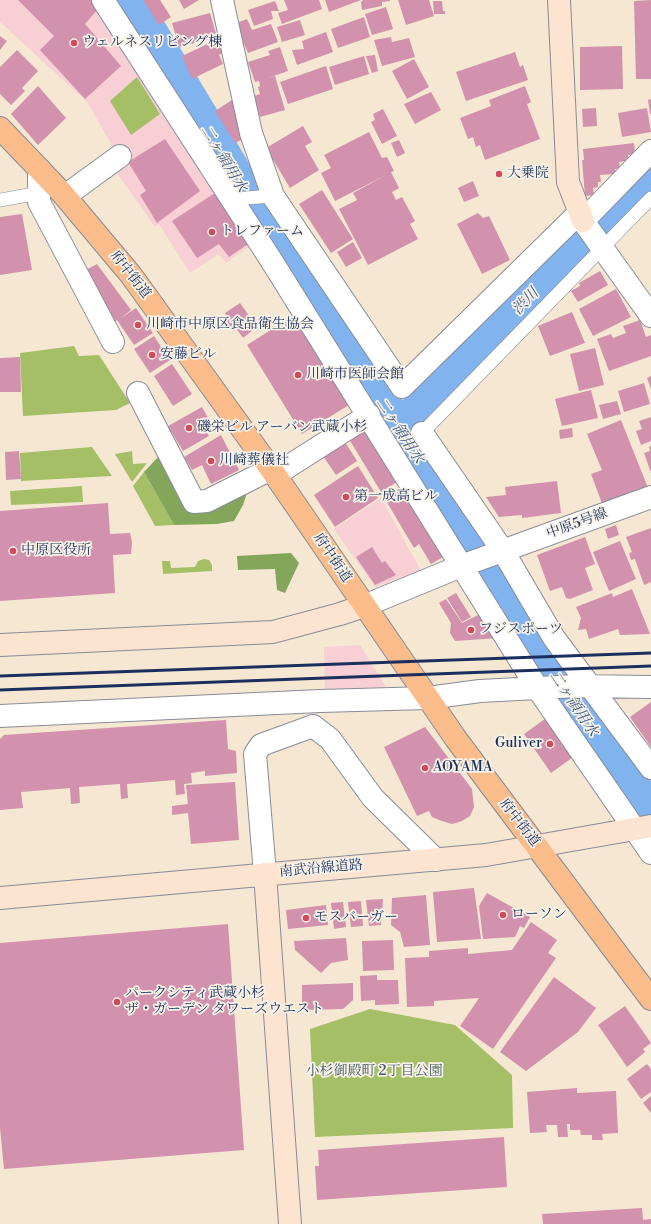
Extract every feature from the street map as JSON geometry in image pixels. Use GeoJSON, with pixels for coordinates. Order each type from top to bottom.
{"type":"FeatureCollection","features":[{"type":"Feature","properties":{"kind":"highway","name":"府中街道"},"geometry":{"type":"LineString","coordinates":[[0,128],[65,196],[131,275],[273,472],[364,606],[494,791],[651,999]]}},
{"type":"Feature","properties":{"kind":"street"},"geometry":{"type":"LineString","coordinates":[[103,0],[232,199],[369,415],[461,566],[544,689],[642,828],[651,853]]}},
{"type":"Feature","properties":{"kind":"street"},"geometry":{"type":"LineString","coordinates":[[222,0],[251,133],[273,196],[402,387],[651,152]]}},
{"type":"Feature","properties":{"kind":"street"},"geometry":{"type":"LineString","coordinates":[[560,0],[568,182],[582,216],[601,247],[651,316]]}},
{"type":"Feature","properties":{"kind":"street"},"geometry":{"type":"LineString","coordinates":[[65,196],[120,156]]}},
{"type":"Feature","properties":{"kind":"street"},"geometry":{"type":"LineString","coordinates":[[39,168],[39,202],[62,241],[113,342]]}},
{"type":"Feature","properties":{"kind":"street"},"geometry":{"type":"LineString","coordinates":[[138,393],[194,502],[207,501],[273,472],[369,415]]}},
{"type":"Feature","properties":{"kind":"street"},"geometry":{"type":"LineString","coordinates":[[422,433],[503,551],[584,686],[651,768]]}},
{"type":"Feature","properties":{"kind":"street","name":"中原5号線"},"geometry":{"type":"LineString","coordinates":[[364,606],[461,566],[651,497]]}},
{"type":"Feature","properties":{"kind":"street"},"geometry":{"type":"LineString","coordinates":[[0,645],[273,632],[364,606]]}},
{"type":"Feature","properties":{"kind":"street"},"geometry":{"type":"LineString","coordinates":[[0,716],[320,701],[428,698],[480,691],[584,686],[651,687]]}},
{"type":"Feature","properties":{"kind":"street"},"geometry":{"type":"LineString","coordinates":[[290,1224],[255,754],[261,744],[312,719],[330,739],[373,798],[436,860]]}},
{"type":"Feature","properties":{"kind":"street","name":"南武沿線道路"},"geometry":{"type":"LineString","coordinates":[[0,898],[486,855],[536,845],[642,828]]}},
{"type":"Feature","properties":{"kind":"lane"},"geometry":{"type":"LineString","coordinates":[[0,200],[40,193]]}},
{"type":"Feature","properties":{"kind":"lane"},"geometry":{"type":"LineString","coordinates":[[232,199],[273,196]]}},
{"type":"Feature","properties":{"kind":"lane"},"geometry":{"type":"LineString","coordinates":[[422,433],[601,247],[651,198]]}},
{"type":"Feature","properties":{"kind":"shaded area"},"geometry":{"type":"Polygon","coordinates":[[[0,0],[95,0],[252,244],[226,263],[219,254],[190,273],[159,224],[155,227],[114,169],[123,160],[111,144],[88,103],[0,22],[0,0]]]}},
{"type":"Feature","properties":{"kind":"shaded area"},"geometry":{"type":"Polygon","coordinates":[[[381,498],[421,571],[375,587],[334,529],[381,498]]]}},
{"type":"Feature","properties":{"kind":"shaded area"},"geometry":{"type":"Polygon","coordinates":[[[360,645],[386,687],[325,689],[324,647],[360,645]]]}},
{"type":"Feature","properties":{"kind":"green space"},"geometry":{"type":"Polygon","coordinates":[[[137,77],[160,114],[131,135],[110,101],[137,77]]]}},
{"type":"Feature","properties":{"kind":"green space"},"geometry":{"type":"Polygon","coordinates":[[[74,346],[79,356],[99,355],[130,403],[116,410],[23,416],[20,353],[74,346]]]}},
{"type":"Feature","properties":{"kind":"green space"},"geometry":{"type":"Polygon","coordinates":[[[92,447],[112,476],[21,481],[20,453],[92,447]]]}},
{"type":"Feature","properties":{"kind":"green space"},"geometry":{"type":"Polygon","coordinates":[[[132,451],[133,464],[147,463],[132,482],[115,454],[132,451]]]}},
{"type":"Feature","properties":{"kind":"green space"},"geometry":{"type":"Polygon","coordinates":[[[159,456],[187,511],[212,509],[247,493],[243,505],[234,521],[217,524],[174,525],[144,472],[159,456]]]}},
{"type":"Feature","properties":{"kind":"green space"},"geometry":{"type":"Polygon","coordinates":[[[144,472],[174,525],[155,526],[133,486],[144,472]]]}},
{"type":"Feature","properties":{"kind":"green space"},"geometry":{"type":"Polygon","coordinates":[[[82,486],[83,502],[11,505],[10,491],[82,486]]]}},
{"type":"Feature","properties":{"kind":"green space"},"geometry":{"type":"Polygon","coordinates":[[[291,553],[299,563],[285,593],[277,590],[275,569],[238,570],[237,556],[291,553]]]}},
{"type":"Feature","properties":{"kind":"green space"},"geometry":{"type":"Polygon","coordinates":[[[204,559],[209,560],[212,565],[212,571],[163,574],[162,561],[170,561],[171,568],[195,567],[198,561],[204,559]]]}},
{"type":"Feature","properties":{"kind":"green space","name":"小杉御殿町 2丁目公園"},"geometry":{"type":"Polygon","coordinates":[[[370,1009],[455,1025],[512,1075],[513,1128],[315,1137],[310,1029],[370,1009]]]}},
{"type":"Feature","properties":{"kind":"building","name":"ウェルネスリビング棟"},"geometry":{"type":"Polygon","coordinates":[[[18,0],[95,0],[98,9],[85,24],[121,66],[85,99],[40,50],[54,36],[18,0]]]}},
{"type":"Feature","properties":{"kind":"building"},"geometry":{"type":"Polygon","coordinates":[[[143,0],[160,0],[171,17],[159,25],[143,0]]]}},
{"type":"Feature","properties":{"kind":"building"},"geometry":{"type":"Polygon","coordinates":[[[179,0],[199,0],[184,9],[179,0]]]}},
{"type":"Feature","properties":{"kind":"building"},"geometry":{"type":"Polygon","coordinates":[[[284,0],[319,0],[322,9],[282,24],[278,13],[288,10],[284,0]]]}},
{"type":"Feature","properties":{"kind":"building"},"geometry":{"type":"Polygon","coordinates":[[[325,0],[361,0],[329,12],[325,0]]]}},
{"type":"Feature","properties":{"kind":"building"},"geometry":{"type":"Polygon","coordinates":[[[363,0],[390,1],[382,2],[382,6],[362,10],[361,2],[363,0]]]}},
{"type":"Feature","properties":{"kind":"building"},"geometry":{"type":"Polygon","coordinates":[[[398,0],[429,0],[434,16],[406,25],[398,0]]]}},
{"type":"Feature","properties":{"kind":"building"},"geometry":{"type":"Polygon","coordinates":[[[651,0],[651,79],[636,79],[634,1],[651,0]]]}},
{"type":"Feature","properties":{"kind":"building"},"geometry":{"type":"Polygon","coordinates":[[[275,1],[279,11],[271,11],[273,19],[254,26],[248,10],[275,1]]]}},
{"type":"Feature","properties":{"kind":"building"},"geometry":{"type":"Polygon","coordinates":[[[433,1],[442,1],[443,11],[445,11],[445,14],[434,14],[433,1]]]}},
{"type":"Feature","properties":{"kind":"building"},"geometry":{"type":"Polygon","coordinates":[[[386,7],[393,29],[372,35],[365,14],[386,7]]]}},
{"type":"Feature","properties":{"kind":"building"},"geometry":{"type":"Polygon","coordinates":[[[210,13],[217,37],[179,47],[172,23],[210,13]]]}},
{"type":"Feature","properties":{"kind":"building"},"geometry":{"type":"Polygon","coordinates":[[[364,17],[370,37],[338,48],[331,29],[364,17]]]}},
{"type":"Feature","properties":{"kind":"building"},"geometry":{"type":"Polygon","coordinates":[[[247,19],[252,30],[271,24],[278,42],[248,53],[244,44],[241,44],[239,22],[247,19]]]}},
{"type":"Feature","properties":{"kind":"building"},"geometry":{"type":"Polygon","coordinates":[[[300,20],[305,35],[282,42],[277,27],[300,20]]]}},
{"type":"Feature","properties":{"kind":"building"},"geometry":{"type":"Polygon","coordinates":[[[326,32],[333,52],[297,65],[292,50],[304,49],[302,41],[326,32]]]}},
{"type":"Feature","properties":{"kind":"building"},"geometry":{"type":"Polygon","coordinates":[[[0,36],[7,41],[0,50],[0,36]]]}},
{"type":"Feature","properties":{"kind":"building"},"geometry":{"type":"Polygon","coordinates":[[[391,37],[392,42],[409,38],[415,57],[382,66],[374,40],[391,37]]]}},
{"type":"Feature","properties":{"kind":"building"},"geometry":{"type":"Polygon","coordinates":[[[218,39],[224,52],[219,55],[223,64],[192,79],[182,56],[218,39]]]}},
{"type":"Feature","properties":{"kind":"building"},"geometry":{"type":"Polygon","coordinates":[[[622,46],[623,89],[580,90],[580,47],[622,46]]]}},
{"type":"Feature","properties":{"kind":"building"},"geometry":{"type":"Polygon","coordinates":[[[280,47],[288,71],[268,78],[275,76],[285,110],[260,117],[254,96],[260,94],[258,87],[260,86],[259,81],[255,82],[248,62],[270,55],[268,51],[280,47]]]}},
{"type":"Feature","properties":{"kind":"building"},"geometry":{"type":"Polygon","coordinates":[[[17,50],[38,71],[22,88],[25,91],[11,105],[0,94],[0,67],[17,50]]]}},
{"type":"Feature","properties":{"kind":"building"},"geometry":{"type":"Polygon","coordinates":[[[515,52],[520,67],[523,65],[528,80],[466,101],[456,72],[515,52]]]}},
{"type":"Feature","properties":{"kind":"building"},"geometry":{"type":"Polygon","coordinates":[[[375,55],[378,71],[372,73],[366,56],[375,55]]]}},
{"type":"Feature","properties":{"kind":"building"},"geometry":{"type":"Polygon","coordinates":[[[364,56],[369,74],[335,85],[329,67],[364,56]]]}},
{"type":"Feature","properties":{"kind":"building"},"geometry":{"type":"Polygon","coordinates":[[[414,59],[429,87],[407,99],[392,71],[414,59]]]}},
{"type":"Feature","properties":{"kind":"building"},"geometry":{"type":"Polygon","coordinates":[[[326,66],[333,89],[288,104],[280,82],[326,66]]]}},
{"type":"Feature","properties":{"kind":"building"},"geometry":{"type":"Polygon","coordinates":[[[38,86],[66,118],[38,145],[11,114],[38,86]]]}},
{"type":"Feature","properties":{"kind":"building"},"geometry":{"type":"Polygon","coordinates":[[[525,86],[531,102],[527,104],[540,139],[485,160],[480,145],[476,147],[473,137],[468,139],[460,118],[491,106],[489,100],[525,86]]]}},
{"type":"Feature","properties":{"kind":"building"},"geometry":{"type":"Polygon","coordinates":[[[431,92],[441,110],[415,124],[404,104],[431,92]]]}},
{"type":"Feature","properties":{"kind":"building"},"geometry":{"type":"Polygon","coordinates":[[[651,99],[651,114],[650,114],[648,100],[651,99]]]}},
{"type":"Feature","properties":{"kind":"building"},"geometry":{"type":"Polygon","coordinates":[[[232,100],[245,138],[235,143],[215,111],[232,100]]]}},
{"type":"Feature","properties":{"kind":"building"},"geometry":{"type":"Polygon","coordinates":[[[596,108],[597,126],[583,127],[582,109],[596,108]]]}},
{"type":"Feature","properties":{"kind":"building"},"geometry":{"type":"Polygon","coordinates":[[[647,108],[651,132],[622,137],[618,113],[647,108]]]}},
{"type":"Feature","properties":{"kind":"building"},"geometry":{"type":"Polygon","coordinates":[[[383,109],[397,136],[382,144],[371,122],[375,120],[373,114],[383,109]]]}},
{"type":"Feature","properties":{"kind":"building"},"geometry":{"type":"Polygon","coordinates":[[[303,126],[312,142],[305,146],[319,170],[290,188],[266,148],[303,126]]]}},
{"type":"Feature","properties":{"kind":"building"},"geometry":{"type":"Polygon","coordinates":[[[369,132],[382,158],[387,157],[394,171],[391,172],[399,188],[392,192],[396,200],[402,197],[415,221],[410,224],[418,239],[368,265],[339,209],[357,200],[353,193],[386,175],[335,201],[321,173],[331,168],[324,155],[369,132]]]}},
{"type":"Feature","properties":{"kind":"building"},"geometry":{"type":"Polygon","coordinates":[[[165,139],[200,191],[157,223],[140,195],[146,191],[128,162],[165,139]]]}},
{"type":"Feature","properties":{"kind":"building"},"geometry":{"type":"Polygon","coordinates":[[[399,140],[405,153],[397,157],[391,143],[399,140]]]}},
{"type":"Feature","properties":{"kind":"building"},"geometry":{"type":"Polygon","coordinates":[[[634,143],[635,154],[628,155],[629,158],[626,159],[626,161],[619,162],[620,168],[615,169],[616,174],[600,175],[601,182],[598,182],[598,187],[593,188],[594,195],[585,196],[582,160],[584,160],[583,149],[634,143]]]}},
{"type":"Feature","properties":{"kind":"building"},"geometry":{"type":"Polygon","coordinates":[[[473,181],[479,196],[464,202],[458,188],[473,181]]]}},
{"type":"Feature","properties":{"kind":"building"},"geometry":{"type":"Polygon","coordinates":[[[322,190],[353,239],[331,253],[299,204],[322,190]]]}},
{"type":"Feature","properties":{"kind":"building","name":"トレファーム"},"geometry":{"type":"Polygon","coordinates":[[[218,191],[251,242],[229,257],[219,244],[197,258],[172,221],[218,191]]]}},
{"type":"Feature","properties":{"kind":"building"},"geometry":{"type":"Polygon","coordinates":[[[478,213],[483,218],[489,216],[510,260],[482,274],[457,224],[478,213]]]}},
{"type":"Feature","properties":{"kind":"building"},"geometry":{"type":"Polygon","coordinates":[[[22,214],[32,270],[0,275],[0,217],[22,214]]]}},
{"type":"Feature","properties":{"kind":"building"},"geometry":{"type":"Polygon","coordinates":[[[353,242],[362,258],[346,267],[337,252],[353,242]]]}},
{"type":"Feature","properties":{"kind":"building"},"geometry":{"type":"Polygon","coordinates":[[[97,264],[131,310],[121,318],[136,308],[153,333],[134,345],[117,320],[114,323],[86,270],[97,264]]]}},
{"type":"Feature","properties":{"kind":"building"},"geometry":{"type":"Polygon","coordinates":[[[600,271],[608,285],[578,302],[571,291],[580,286],[579,283],[600,271]]]}},
{"type":"Feature","properties":{"kind":"building"},"geometry":{"type":"Polygon","coordinates":[[[616,289],[631,317],[593,336],[579,309],[616,289]]]}},
{"type":"Feature","properties":{"kind":"building"},"geometry":{"type":"Polygon","coordinates":[[[240,303],[257,327],[243,338],[236,328],[233,331],[226,320],[228,319],[225,313],[240,303]]]}},
{"type":"Feature","properties":{"kind":"building"},"geometry":{"type":"Polygon","coordinates":[[[572,312],[585,343],[550,356],[538,326],[572,312]]]}},
{"type":"Feature","properties":{"kind":"building","name":"川崎市医師会館"},"geometry":{"type":"Polygon","coordinates":[[[293,316],[349,405],[302,434],[247,345],[293,316]]]}},
{"type":"Feature","properties":{"kind":"building"},"geometry":{"type":"Polygon","coordinates":[[[640,320],[646,337],[651,335],[651,356],[609,371],[597,339],[611,334],[613,338],[626,333],[623,326],[640,320]]]}},
{"type":"Feature","properties":{"kind":"building","name":"安藤ビル"},"geometry":{"type":"Polygon","coordinates":[[[154,336],[170,360],[150,373],[134,349],[154,336]]]}},
{"type":"Feature","properties":{"kind":"building"},"geometry":{"type":"Polygon","coordinates":[[[595,348],[604,385],[579,391],[570,354],[595,348]]]}},
{"type":"Feature","properties":{"kind":"building"},"geometry":{"type":"Polygon","coordinates":[[[20,357],[21,392],[0,392],[0,358],[20,357]]]}},
{"type":"Feature","properties":{"kind":"building"},"geometry":{"type":"Polygon","coordinates":[[[172,364],[192,394],[173,406],[154,376],[172,364]]]}},
{"type":"Feature","properties":{"kind":"building"},"geometry":{"type":"Polygon","coordinates":[[[651,376],[651,389],[647,378],[651,376]]]}},
{"type":"Feature","properties":{"kind":"building"},"geometry":{"type":"Polygon","coordinates":[[[644,383],[650,404],[624,412],[618,391],[644,383]]]}},
{"type":"Feature","properties":{"kind":"building"},"geometry":{"type":"Polygon","coordinates":[[[591,390],[598,418],[562,426],[555,399],[591,390]]]}},
{"type":"Feature","properties":{"kind":"building"},"geometry":{"type":"Polygon","coordinates":[[[617,401],[621,414],[603,419],[599,405],[617,401]]]}},
{"type":"Feature","properties":{"kind":"building","name":"磯栄ビル アーバン武蔵小杉"},"geometry":{"type":"Polygon","coordinates":[[[202,407],[212,425],[205,430],[209,436],[183,451],[168,426],[202,407]]]}},
{"type":"Feature","properties":{"kind":"building"},"geometry":{"type":"Polygon","coordinates":[[[651,417],[651,441],[641,445],[636,431],[642,429],[639,421],[651,417]]]}},
{"type":"Feature","properties":{"kind":"building"},"geometry":{"type":"Polygon","coordinates":[[[621,420],[648,488],[603,506],[591,474],[602,470],[587,434],[621,420]]]}},
{"type":"Feature","properties":{"kind":"building"},"geometry":{"type":"Polygon","coordinates":[[[572,428],[573,437],[560,439],[559,430],[572,428]]]}},
{"type":"Feature","properties":{"kind":"building"},"geometry":{"type":"Polygon","coordinates":[[[366,429],[397,482],[381,492],[349,439],[366,429]]]}},
{"type":"Feature","properties":{"kind":"building","name":"川崎葬儀社"},"geometry":{"type":"Polygon","coordinates":[[[221,435],[239,470],[211,484],[202,465],[192,470],[184,457],[221,435]]]}},
{"type":"Feature","properties":{"kind":"building"},"geometry":{"type":"Polygon","coordinates":[[[345,442],[357,461],[336,475],[323,456],[345,442]]]}},
{"type":"Feature","properties":{"kind":"building"},"geometry":{"type":"Polygon","coordinates":[[[651,446],[651,473],[644,453],[650,451],[649,447],[651,446]]]}},
{"type":"Feature","properties":{"kind":"building"},"geometry":{"type":"Polygon","coordinates":[[[19,451],[21,479],[6,480],[5,452],[19,451]]]}},
{"type":"Feature","properties":{"kind":"building","name":"第一成高ビル"},"geometry":{"type":"Polygon","coordinates":[[[358,466],[378,498],[335,527],[314,495],[358,466]]]}},
{"type":"Feature","properties":{"kind":"building"},"geometry":{"type":"Polygon","coordinates":[[[557,481],[561,513],[522,518],[522,515],[499,517],[486,497],[506,495],[505,487],[557,481]]]}},
{"type":"Feature","properties":{"kind":"building"},"geometry":{"type":"Polygon","coordinates":[[[405,487],[443,557],[431,564],[419,544],[414,548],[385,499],[405,487]]]}},
{"type":"Feature","properties":{"kind":"building"},"geometry":{"type":"Polygon","coordinates":[[[108,503],[110,534],[130,533],[132,542],[131,554],[113,555],[115,593],[0,601],[0,511],[108,503]]]}},
{"type":"Feature","properties":{"kind":"building"},"geometry":{"type":"Polygon","coordinates":[[[616,525],[619,535],[608,539],[605,529],[616,525]]]}},
{"type":"Feature","properties":{"kind":"building"},"geometry":{"type":"Polygon","coordinates":[[[651,528],[651,582],[644,585],[635,559],[631,560],[629,553],[632,552],[626,537],[651,528]]]}},
{"type":"Feature","properties":{"kind":"building"},"geometry":{"type":"Polygon","coordinates":[[[585,537],[595,564],[585,568],[593,590],[570,599],[566,598],[562,587],[550,591],[537,555],[585,537]]]}},
{"type":"Feature","properties":{"kind":"building"},"geometry":{"type":"Polygon","coordinates":[[[620,541],[636,579],[609,591],[593,552],[620,541]]]}},
{"type":"Feature","properties":{"kind":"building"},"geometry":{"type":"Polygon","coordinates":[[[372,547],[382,563],[385,561],[396,575],[375,585],[356,557],[372,547]]]}},
{"type":"Feature","properties":{"kind":"building"},"geometry":{"type":"Polygon","coordinates":[[[632,589],[650,634],[620,635],[618,629],[589,639],[586,629],[578,630],[581,618],[576,607],[612,593],[613,597],[632,589]]]}},
{"type":"Feature","properties":{"kind":"building"},"geometry":{"type":"Polygon","coordinates":[[[456,593],[471,617],[462,622],[447,598],[456,593]]]}},
{"type":"Feature","properties":{"kind":"building"},"geometry":{"type":"Polygon","coordinates":[[[446,599],[462,623],[480,614],[499,638],[455,641],[450,633],[451,623],[439,603],[446,599]]]}},
{"type":"Feature","properties":{"kind":"building"},"geometry":{"type":"Polygon","coordinates":[[[651,702],[651,747],[630,717],[651,702]]]}},
{"type":"Feature","properties":{"kind":"building"},"geometry":{"type":"Polygon","coordinates":[[[549,716],[576,755],[551,773],[524,734],[549,716]]]}},
{"type":"Feature","properties":{"kind":"building"},"geometry":{"type":"Polygon","coordinates":[[[226,720],[228,749],[236,751],[237,773],[205,776],[205,771],[191,773],[192,783],[184,784],[185,794],[176,795],[175,780],[127,784],[128,798],[121,799],[120,784],[79,787],[80,803],[71,804],[70,788],[21,792],[23,808],[0,810],[0,739],[4,735],[226,720]]]}},
{"type":"Feature","properties":{"kind":"building","name":"AOYAMA"},"geometry":{"type":"Polygon","coordinates":[[[425,727],[472,789],[474,807],[470,816],[462,821],[452,824],[442,821],[432,817],[429,811],[417,816],[384,747],[425,727]]]}},
{"type":"Feature","properties":{"kind":"building"},"geometry":{"type":"Polygon","coordinates":[[[235,782],[239,840],[191,844],[188,813],[172,815],[172,806],[188,804],[186,785],[235,782]]]}},
{"type":"Feature","properties":{"kind":"building"},"geometry":{"type":"Polygon","coordinates":[[[474,888],[481,939],[437,942],[433,892],[474,888]]]}},
{"type":"Feature","properties":{"kind":"building"},"geometry":{"type":"Polygon","coordinates":[[[487,893],[530,917],[524,928],[520,926],[515,937],[483,939],[479,906],[487,893]]]}},
{"type":"Feature","properties":{"kind":"building"},"geometry":{"type":"Polygon","coordinates":[[[426,895],[430,945],[404,947],[400,932],[391,925],[392,898],[426,895]]]}},
{"type":"Feature","properties":{"kind":"building"},"geometry":{"type":"Polygon","coordinates":[[[383,899],[381,925],[369,926],[366,900],[383,899]]]}},
{"type":"Feature","properties":{"kind":"building"},"geometry":{"type":"Polygon","coordinates":[[[361,901],[363,926],[351,927],[348,902],[361,901]]]}},
{"type":"Feature","properties":{"kind":"building"},"geometry":{"type":"Polygon","coordinates":[[[343,902],[346,927],[334,929],[331,903],[343,902]]]}},
{"type":"Feature","properties":{"kind":"building"},"geometry":{"type":"Polygon","coordinates":[[[326,905],[328,925],[288,929],[286,910],[326,905]]]}},
{"type":"Feature","properties":{"kind":"building"},"geometry":{"type":"Polygon","coordinates":[[[531,922],[557,940],[548,953],[556,958],[493,1049],[460,1026],[479,998],[434,1001],[434,1006],[407,1007],[405,958],[429,957],[429,951],[468,948],[468,954],[512,950],[531,922]]]}},
{"type":"Feature","properties":{"kind":"building","name":"パークシティ武蔵小杉 ザ・ガーデン タワーズウエスト"},"geometry":{"type":"Polygon","coordinates":[[[228,924],[244,1150],[4,1169],[0,1128],[0,943],[228,924]]]}},
{"type":"Feature","properties":{"kind":"building"},"geometry":{"type":"Polygon","coordinates":[[[346,938],[348,960],[331,963],[321,973],[295,950],[294,941],[346,938]]]}},
{"type":"Feature","properties":{"kind":"building"},"geometry":{"type":"Polygon","coordinates":[[[393,940],[394,970],[363,971],[362,941],[393,940]]]}},
{"type":"Feature","properties":{"kind":"building"},"geometry":{"type":"Polygon","coordinates":[[[377,975],[377,980],[398,980],[399,1004],[375,1005],[375,1000],[361,1001],[360,976],[377,975]]]}},
{"type":"Feature","properties":{"kind":"building"},"geometry":{"type":"Polygon","coordinates":[[[554,977],[596,1008],[578,1032],[526,1071],[500,1052],[554,977]]]}},
{"type":"Feature","properties":{"kind":"building"},"geometry":{"type":"Polygon","coordinates":[[[353,983],[353,1000],[343,1009],[302,1010],[302,985],[353,983]]]}},
{"type":"Feature","properties":{"kind":"building"},"geometry":{"type":"Polygon","coordinates":[[[625,1006],[651,1043],[643,1049],[645,1052],[627,1067],[598,1025],[625,1006]]]}},
{"type":"Feature","properties":{"kind":"building"},"geometry":{"type":"Polygon","coordinates":[[[647,1064],[651,1069],[651,1092],[641,1099],[627,1079],[647,1064]]]}},
{"type":"Feature","properties":{"kind":"building"},"geometry":{"type":"Polygon","coordinates":[[[577,1088],[577,1093],[616,1091],[618,1133],[602,1134],[603,1140],[592,1140],[592,1135],[581,1135],[580,1130],[570,1130],[570,1124],[567,1124],[568,1137],[558,1137],[557,1125],[546,1125],[547,1132],[530,1133],[527,1092],[577,1088]]]}},
{"type":"Feature","properties":{"kind":"building"},"geometry":{"type":"Polygon","coordinates":[[[651,1096],[651,1113],[643,1103],[651,1096]]]}},
{"type":"Feature","properties":{"kind":"building"},"geometry":{"type":"Polygon","coordinates":[[[504,1137],[507,1187],[317,1200],[315,1166],[319,1166],[318,1150],[504,1137]]]}},
{"type":"Feature","properties":{"kind":"building"},"geometry":{"type":"Polygon","coordinates":[[[642,1208],[643,1220],[651,1219],[651,1224],[543,1224],[542,1214],[642,1208]]]}},
{"type":"Feature","properties":{"kind":"waterway","name":"二ヶ領用水"},"geometry":{"type":"LineString","coordinates":[[128,0],[282,257],[400,432],[560,687],[651,816]]}},
{"type":"Feature","properties":{"kind":"waterway","name":"渋川"},"geometry":{"type":"LineString","coordinates":[[400,432],[651,172]]}},
{"type":"Feature","properties":{"kind":"railway"},"geometry":{"type":"LineString","coordinates":[[0,676],[651,653]]}},
{"type":"Feature","properties":{"kind":"railway"},"geometry":{"type":"LineString","coordinates":[[0,690],[651,666]]}},
{"type":"Feature","properties":{"kind":"place","name":"ウェルネスリビング棟"},"geometry":{"type":"Point","coordinates":[74,43]}},
{"type":"Feature","properties":{"kind":"place","name":"大乗院"},"geometry":{"type":"Point","coordinates":[499,174]}},
{"type":"Feature","properties":{"kind":"place","name":"トレファーム"},"geometry":{"type":"Point","coordinates":[212,232]}},
{"type":"Feature","properties":{"kind":"place","name":"川崎市中原区食品衛生協会"},"geometry":{"type":"Point","coordinates":[138,325]}},
{"type":"Feature","properties":{"kind":"place","name":"安藤ビル"},"geometry":{"type":"Point","coordinates":[152,355]}},
{"type":"Feature","properties":{"kind":"place","name":"川崎市医師会館"},"geometry":{"type":"Point","coordinates":[298,375]}},
{"type":"Feature","properties":{"kind":"place","name":"磯栄ビル アーバン武蔵小杉"},"geometry":{"type":"Point","coordinates":[189,428]}},
{"type":"Feature","properties":{"kind":"place","name":"川崎葬儀社"},"geometry":{"type":"Point","coordinates":[211,461]}},
{"type":"Feature","properties":{"kind":"place","name":"第一成高ビル"},"geometry":{"type":"Point","coordinates":[346,497]}},
{"type":"Feature","properties":{"kind":"place","name":"中原区役所"},"geometry":{"type":"Point","coordinates":[13,551]}},
{"type":"Feature","properties":{"kind":"place","name":"フジスポーツ"},"geometry":{"type":"Point","coordinates":[471,630]}},
{"type":"Feature","properties":{"kind":"place","name":"Guliver"},"geometry":{"type":"Point","coordinates":[550,744]}},
{"type":"Feature","properties":{"kind":"place","name":"AOYAMA"},"geometry":{"type":"Point","coordinates":[425,768]}},
{"type":"Feature","properties":{"kind":"place","name":"ローソン"},"geometry":{"type":"Point","coordinates":[503,915]}},
{"type":"Feature","properties":{"kind":"place","name":"モスバーガー"},"geometry":{"type":"Point","coordinates":[306,918]}},
{"type":"Feature","properties":{"kind":"place","name":"パークシティ武蔵小杉 ザ・ガーデン タワーズウエスト"},"geometry":{"type":"Point","coordinates":[117,1002]}}]}
